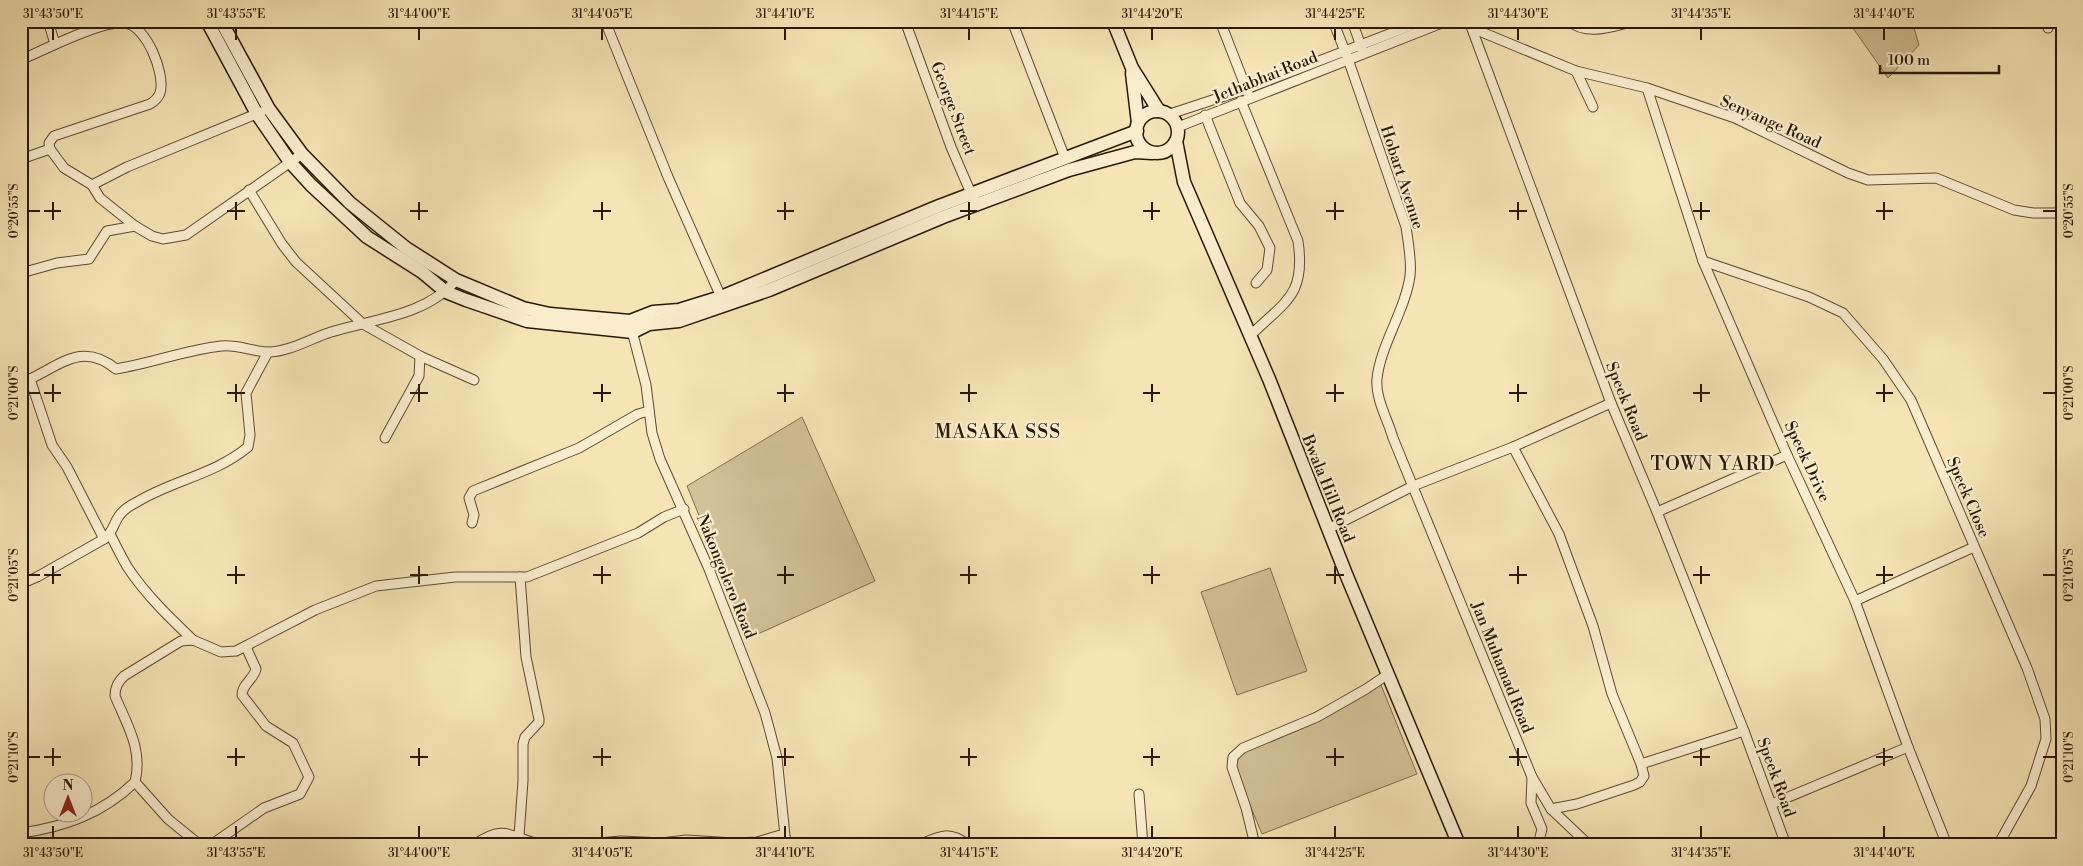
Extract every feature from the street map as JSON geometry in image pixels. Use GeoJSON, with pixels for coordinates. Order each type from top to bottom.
{"type":"FeatureCollection","features":[{"type":"Feature","properties":{"kind":"street"},"geometry":{"type":"LineString","coordinates":[[48,21],[55,44]]}},
{"type":"Feature","properties":{"kind":"street"},"geometry":{"type":"LineString","coordinates":[[207,21],[263,111],[350,203],[406,248],[456,280],[523,308],[631,326],[653,312],[679,310],[721,297],[974,200],[1069,170],[1135,152],[1156,153],[1169,149],[1176,141],[1178,127],[1164,112],[1132,68],[1114,21]]}},
{"type":"Feature","properties":{"kind":"street"},"geometry":{"type":"LineString","coordinates":[[221,21],[263,111],[290,162],[311,185],[367,237],[422,272],[446,292],[527,321],[631,326],[679,321],[769,290],[1138,127],[1147,113],[1164,112]]}},
{"type":"Feature","properties":{"kind":"street"},"geometry":{"type":"LineString","coordinates":[[605,21],[668,177],[721,297]]}},
{"type":"Feature","properties":{"kind":"street","name":"George Street"},"geometry":{"type":"LineString","coordinates":[[905,21],[951,147],[974,200]]}},
{"type":"Feature","properties":{"kind":"street"},"geometry":{"type":"LineString","coordinates":[[1012,21],[1066,158]]}},
{"type":"Feature","properties":{"kind":"street"},"geometry":{"type":"LineString","coordinates":[[1220,21],[1248,93]]}},
{"type":"Feature","properties":{"kind":"street","name":"Hobart Avenue"},"geometry":{"type":"LineString","coordinates":[[1333,21],[1347,55],[1406,227],[1410,275],[1406,296],[1380,367],[1377,390],[1413,486]]}},
{"type":"Feature","properties":{"kind":"street"},"geometry":{"type":"LineString","coordinates":[[1352,21],[1362,49]]}},
{"type":"Feature","properties":{"kind":"street","name":"Jethabhai Road"},"geometry":{"type":"LineString","coordinates":[[1362,49],[1400,25],[1423,21]]}},
{"type":"Feature","properties":{"kind":"street","name":"Jethabhai Road"},"geometry":{"type":"LineString","coordinates":[[1164,112],[1248,93],[1362,49],[1447,21]]}},
{"type":"Feature","properties":{"kind":"street"},"geometry":{"type":"LineString","coordinates":[[1569,21],[1581,29],[1596,30],[1635,21]]}},
{"type":"Feature","properties":{"kind":"street"},"geometry":{"type":"LineString","coordinates":[[21,60],[55,44],[108,25],[125,23],[133,25],[142,32],[160,70],[161,87],[156,100],[150,104],[54,136],[50,140],[50,149],[64,168],[72,175],[92,185],[100,198],[135,226],[152,236],[163,239],[186,235],[302,154]]}},
{"type":"Feature","properties":{"kind":"street","name":"Senyange Road"},"geometry":{"type":"LineString","coordinates":[[1470,24],[1576,71],[1647,88],[1735,118],[1848,173],[1868,180],[1936,178],[2014,210],[2033,213],[2062,213]]}},
{"type":"Feature","properties":{"kind":"street","name":"Speek Road"},"geometry":{"type":"LineString","coordinates":[[1470,24],[1611,403],[1657,512],[1744,731],[1786,845]]}},
{"type":"Feature","properties":{"kind":"street"},"geometry":{"type":"LineString","coordinates":[[1132,68],[1138,127],[1137,137],[1140,144],[1170,161],[1184,182]]}},
{"type":"Feature","properties":{"kind":"street"},"geometry":{"type":"LineString","coordinates":[[1576,71],[1593,108]]}},
{"type":"Feature","properties":{"kind":"street","name":"Speek Drive"},"geometry":{"type":"LineString","coordinates":[[1647,88],[1703,260],[1787,455],[1855,601],[1908,747],[1947,845]]}},
{"type":"Feature","properties":{"kind":"street","name":"Jethabhai Road"},"geometry":{"type":"LineString","coordinates":[[1178,127],[1241,101],[1248,93]]}},
{"type":"Feature","properties":{"kind":"street"},"geometry":{"type":"LineString","coordinates":[[1241,101],[1298,241],[1301,261],[1298,283],[1285,304],[1250,336]]}},
{"type":"Feature","properties":{"kind":"street"},"geometry":{"type":"LineString","coordinates":[[92,185],[127,167],[263,111]]}},
{"type":"Feature","properties":{"kind":"street"},"geometry":{"type":"LineString","coordinates":[[1205,116],[1240,203],[1259,226],[1270,248],[1267,270],[1256,283]]}},
{"type":"Feature","properties":{"kind":"street","name":"Bwala Hill Road"},"geometry":{"type":"LineString","coordinates":[[1176,141],[1184,182],[1269,379],[1387,674],[1459,845]]}},
{"type":"Feature","properties":{"kind":"street"},"geometry":{"type":"LineString","coordinates":[[21,158],[50,149]]}},
{"type":"Feature","properties":{"kind":"street"},"geometry":{"type":"LineString","coordinates":[[249,190],[282,244],[296,262],[363,324],[420,356],[474,380]]}},
{"type":"Feature","properties":{"kind":"street"},"geometry":{"type":"LineString","coordinates":[[21,273],[57,263],[89,259],[107,231],[135,226]]}},
{"type":"Feature","properties":{"kind":"street","name":"Speek Close"},"geometry":{"type":"LineString","coordinates":[[1703,260],[1809,298],[1847,317],[1883,359],[1910,400],[2035,688],[2047,734],[2031,786],[1998,845]]}},
{"type":"Feature","properties":{"kind":"street"},"geometry":{"type":"LineString","coordinates":[[456,280],[446,292],[395,317],[332,332],[281,350],[268,352],[233,345],[220,346],[147,364],[116,369],[105,360],[90,356],[79,356],[26,381],[52,445],[128,568],[140,584],[193,640],[210,649],[224,653],[231,653],[246,647],[315,610],[376,586],[455,577],[529,576],[638,533],[664,516],[684,509]]}},
{"type":"Feature","properties":{"kind":"street","name":"Nakongolero Road"},"geometry":{"type":"LineString","coordinates":[[631,326],[646,385],[652,433],[660,459],[710,570],[765,712],[777,758],[786,845]]}},
{"type":"Feature","properties":{"kind":"street"},"geometry":{"type":"LineString","coordinates":[[21,584],[107,536],[120,515],[138,501],[201,475],[248,448],[250,435],[246,393],[268,352]]}},
{"type":"Feature","properties":{"kind":"street"},"geometry":{"type":"LineString","coordinates":[[385,438],[418,376],[420,356]]}},
{"type":"Feature","properties":{"kind":"street"},"geometry":{"type":"LineString","coordinates":[[1328,529],[1413,486],[1513,447],[1611,403]]}},
{"type":"Feature","properties":{"kind":"street"},"geometry":{"type":"LineString","coordinates":[[472,524],[474,515],[469,498],[473,491],[578,448],[638,414],[649,411]]}},
{"type":"Feature","properties":{"kind":"street"},"geometry":{"type":"LineString","coordinates":[[1513,447],[1559,534],[1593,626],[1612,694],[1641,764],[1643,778],[1636,784],[1578,804],[1551,809]]}},
{"type":"Feature","properties":{"kind":"street"},"geometry":{"type":"LineString","coordinates":[[1657,512],[1787,455]]}},
{"type":"Feature","properties":{"kind":"street","name":"Jan Muhamad Road"},"geometry":{"type":"LineString","coordinates":[[1413,486],[1532,777],[1551,809],[1589,845]]}},
{"type":"Feature","properties":{"kind":"street"},"geometry":{"type":"LineString","coordinates":[[1855,601],[1974,547]]}},
{"type":"Feature","properties":{"kind":"street"},"geometry":{"type":"LineString","coordinates":[[519,836],[523,781],[523,744],[525,737],[539,719],[526,657],[520,577]]}},
{"type":"Feature","properties":{"kind":"street"},"geometry":{"type":"LineString","coordinates":[[21,833],[60,826],[87,816],[120,796],[136,782],[138,766],[135,741],[115,690],[119,681],[124,676],[176,643],[193,640]]}},
{"type":"Feature","properties":{"kind":"street"},"geometry":{"type":"LineString","coordinates":[[211,845],[264,808],[300,794],[309,777],[293,743],[266,726],[242,694],[243,688],[255,674],[256,669],[246,647]]}},
{"type":"Feature","properties":{"kind":"street"},"geometry":{"type":"LineString","coordinates":[[1255,845],[1246,808],[1232,767],[1233,756],[1243,748],[1317,717],[1358,694],[1387,674]]}},
{"type":"Feature","properties":{"kind":"street"},"geometry":{"type":"LineString","coordinates":[[1641,764],[1744,731]]}},
{"type":"Feature","properties":{"kind":"street"},"geometry":{"type":"LineString","coordinates":[[1772,804],[1908,747]]}},
{"type":"Feature","properties":{"kind":"street"},"geometry":{"type":"LineString","coordinates":[[1532,777],[1531,803],[1542,829],[1538,845]]}},
{"type":"Feature","properties":{"kind":"street"},"geometry":{"type":"LineString","coordinates":[[136,782],[168,819],[200,845]]}},
{"type":"Feature","properties":{"kind":"street"},"geometry":{"type":"LineString","coordinates":[[1139,794],[1143,845]]}},
{"type":"Feature","properties":{"kind":"street"},"geometry":{"type":"LineString","coordinates":[[474,845],[501,832],[544,845]]}},
{"type":"Feature","properties":{"kind":"street"},"geometry":{"type":"LineString","coordinates":[[577,845],[621,840],[662,843],[686,840],[734,843],[757,842],[784,834]]}},
{"type":"Feature","properties":{"kind":"street"},"geometry":{"type":"LineString","coordinates":[[919,845],[946,835],[954,836],[968,845]]}},
{"type":"Feature","properties":{"kind":"street"},"geometry":{"type":"LineString","coordinates":[[1041,845],[1054,845]]}},
{"type":"Feature","properties":{"kind":"shaded area"},"geometry":{"type":"Polygon","coordinates":[[[1848,21],[1912,21],[1919,45],[1888,78],[1848,21]]]}},
{"type":"Feature","properties":{"kind":"shaded area"},"geometry":{"type":"Polygon","coordinates":[[[802,417],[875,581],[749,638],[687,486],[802,417]]]}},
{"type":"Feature","properties":{"kind":"shaded area"},"geometry":{"type":"Polygon","coordinates":[[[1270,568],[1307,671],[1237,695],[1201,592],[1270,568]]]}},
{"type":"Feature","properties":{"kind":"shaded area"},"geometry":{"type":"Polygon","coordinates":[[[1379,680],[1417,774],[1262,834],[1231,760],[1240,750],[1379,680]]]}},
{"type":"Feature","properties":{"kind":"district","name":"MASAKA SSS"},"geometry":{"type":"Point","coordinates":[998,431]}},
{"type":"Feature","properties":{"kind":"district","name":"TOWN YARD"},"geometry":{"type":"Point","coordinates":[1713,463]}}]}
